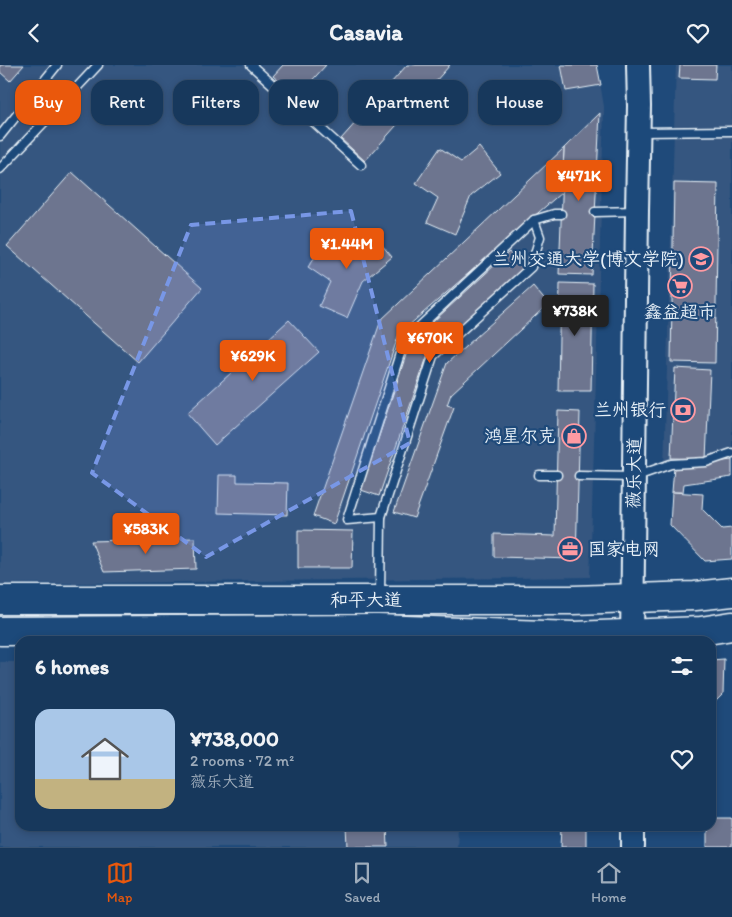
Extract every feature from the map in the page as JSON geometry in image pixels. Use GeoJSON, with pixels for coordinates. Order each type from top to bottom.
{"type":"FeatureCollection","features":[{"type":"Feature","properties":{"kind":"highway","name":"和平大道"},"geometry":{"type":"LineString","coordinates":[[0,600],[573,600],[695,596],[732,591]]}},
{"type":"Feature","properties":{"kind":"highway","name":"和平大道"},"geometry":{"type":"LineString","coordinates":[[644,636],[732,626]]}},
{"type":"Feature","properties":{"kind":"highway","name":"和平大道"},"geometry":{"type":"LineString","coordinates":[[0,631],[378,629],[574,636]]}},
{"type":"Feature","properties":{"kind":"main road","name":"薇乐大道"},"geometry":{"type":"LineString","coordinates":[[632,636],[639,132],[638,65]]}},
{"type":"Feature","properties":{"kind":"main road"},"geometry":{"type":"LineString","coordinates":[[633,831],[633,847]]}},
{"type":"Feature","properties":{"kind":"lane"},"geometry":{"type":"LineString","coordinates":[[0,136],[57,65]]}},
{"type":"Feature","properties":{"kind":"lane"},"geometry":{"type":"LineString","coordinates":[[0,169],[98,65]]}},
{"type":"Feature","properties":{"kind":"lane"},"geometry":{"type":"LineString","coordinates":[[251,65],[361,165]]}},
{"type":"Feature","properties":{"kind":"lane"},"geometry":{"type":"LineString","coordinates":[[639,132],[732,131]]}},
{"type":"Feature","properties":{"kind":"lane"},"geometry":{"type":"LineString","coordinates":[[595,212],[637,211]]}},
{"type":"Feature","properties":{"kind":"lane"},"geometry":{"type":"LineString","coordinates":[[381,517],[347,520],[404,341],[534,220],[554,214],[561,214]]}},
{"type":"Feature","properties":{"kind":"lane"},"geometry":{"type":"LineString","coordinates":[[380,600],[381,517],[433,356],[531,267],[540,237],[534,220]]}},
{"type":"Feature","properties":{"kind":"lane"},"geometry":{"type":"LineString","coordinates":[[579,476],[634,477],[671,464],[706,462],[732,453]]}},
{"type":"Feature","properties":{"kind":"lane"},"geometry":{"type":"LineString","coordinates":[[539,475],[557,475]]}},
{"type":"Feature","properties":{"kind":"highlighted area"},"geometry":{"type":"Polygon","coordinates":[[[351,211],[410,443],[206,557],[92,473],[191,225],[351,211]]]}},
{"type":"Feature","properties":{"kind":"shaded area"},"geometry":{"type":"Polygon","coordinates":[[[0,65],[597,65],[604,107],[590,577],[0,584],[0,65]]]}},
{"type":"Feature","properties":{"kind":"shaded area","name":"兰州交通大学(博文学院)"},"geometry":{"type":"Polygon","coordinates":[[[676,65],[732,65],[732,454],[664,469],[676,65]]]}},
{"type":"Feature","properties":{"kind":"shaded area"},"geometry":{"type":"Polygon","coordinates":[[[0,662],[15,662],[15,831],[458,831],[457,847],[0,847],[0,662]]]}},
{"type":"Feature","properties":{"kind":"building"},"geometry":{"type":"Polygon","coordinates":[[[0,65],[24,65],[10,81],[0,72],[0,65]]]}},
{"type":"Feature","properties":{"kind":"building"},"geometry":{"type":"Polygon","coordinates":[[[283,65],[326,65],[312,80],[278,80],[273,76],[283,65]]]}},
{"type":"Feature","properties":{"kind":"building"},"geometry":{"type":"Polygon","coordinates":[[[407,65],[450,65],[437,80],[394,80],[407,65]]]}},
{"type":"Feature","properties":{"kind":"building"},"geometry":{"type":"Polygon","coordinates":[[[561,65],[597,65],[601,85],[566,91],[561,65]]]}},
{"type":"Feature","properties":{"kind":"building"},"geometry":{"type":"Polygon","coordinates":[[[680,65],[716,65],[715,79],[679,78],[680,65]]]}},
{"type":"Feature","properties":{"kind":"building"},"geometry":{"type":"Polygon","coordinates":[[[600,113],[592,275],[559,274],[564,148],[600,113]]]}},
{"type":"Feature","properties":{"kind":"building"},"geometry":{"type":"Polygon","coordinates":[[[353,125],[397,125],[365,161],[341,139],[353,125]]]}},
{"type":"Feature","properties":{"kind":"building"},"geometry":{"type":"Polygon","coordinates":[[[479,147],[500,173],[471,196],[455,234],[427,222],[438,198],[416,183],[440,148],[461,162],[479,147]]]}},
{"type":"Feature","properties":{"kind":"building"},"geometry":{"type":"Polygon","coordinates":[[[564,148],[562,192],[399,334],[334,524],[313,516],[381,320],[564,148]]]}},
{"type":"Feature","properties":{"kind":"building"},"geometry":{"type":"Polygon","coordinates":[[[72,172],[202,288],[138,362],[7,246],[72,172]]]}},
{"type":"Feature","properties":{"kind":"building"},"geometry":{"type":"Polygon","coordinates":[[[674,183],[718,184],[715,363],[671,362],[674,183]]]}},
{"type":"Feature","properties":{"kind":"building"},"geometry":{"type":"Polygon","coordinates":[[[332,232],[353,247],[371,232],[392,257],[363,281],[347,318],[319,306],[330,282],[308,267],[332,232]]]}},
{"type":"Feature","properties":{"kind":"building"},"geometry":{"type":"Polygon","coordinates":[[[509,252],[524,269],[428,354],[379,496],[361,490],[410,343],[509,252]]]}},
{"type":"Feature","properties":{"kind":"building"},"geometry":{"type":"Polygon","coordinates":[[[560,283],[593,284],[591,391],[558,391],[560,283]]]}},
{"type":"Feature","properties":{"kind":"building"},"geometry":{"type":"Polygon","coordinates":[[[533,286],[548,304],[451,394],[447,405],[454,407],[414,518],[394,512],[447,363],[533,286]]]}},
{"type":"Feature","properties":{"kind":"building"},"geometry":{"type":"Polygon","coordinates":[[[289,320],[319,352],[215,445],[187,413],[289,320]]]}},
{"type":"Feature","properties":{"kind":"building"},"geometry":{"type":"Polygon","coordinates":[[[675,368],[710,370],[706,459],[671,458],[675,368]]]}},
{"type":"Feature","properties":{"kind":"building"},"geometry":{"type":"Polygon","coordinates":[[[558,411],[580,412],[576,559],[494,557],[494,534],[555,536],[558,411]]]}},
{"type":"Feature","properties":{"kind":"building"},"geometry":{"type":"Polygon","coordinates":[[[732,460],[732,477],[684,484],[683,492],[672,492],[674,467],[732,460]]]}},
{"type":"Feature","properties":{"kind":"building"},"geometry":{"type":"Polygon","coordinates":[[[219,475],[237,475],[237,482],[288,483],[287,515],[218,513],[219,475]]]}},
{"type":"Feature","properties":{"kind":"building"},"geometry":{"type":"Polygon","coordinates":[[[672,492],[703,494],[702,509],[722,529],[732,528],[732,559],[705,561],[670,525],[672,492]]]}},
{"type":"Feature","properties":{"kind":"building"},"geometry":{"type":"Polygon","coordinates":[[[298,530],[353,531],[352,568],[298,568],[298,530]]]}},
{"type":"Feature","properties":{"kind":"building"},"geometry":{"type":"Polygon","coordinates":[[[195,538],[196,569],[104,572],[91,541],[195,538]]]}},
{"type":"Feature","properties":{"kind":"building"},"geometry":{"type":"Polygon","coordinates":[[[724,659],[723,694],[716,701],[716,660],[724,659]]]}},
{"type":"Feature","properties":{"kind":"building"},"geometry":{"type":"Polygon","coordinates":[[[716,818],[732,818],[732,847],[707,847],[707,831],[716,831],[716,818]]]}},
{"type":"Feature","properties":{"kind":"building"},"geometry":{"type":"Polygon","coordinates":[[[347,831],[387,831],[388,847],[348,847],[347,831]]]}},
{"type":"Feature","properties":{"kind":"building"},"geometry":{"type":"Polygon","coordinates":[[[562,831],[586,831],[586,847],[561,847],[562,831]]]}},
{"type":"Feature","properties":{"kind":"place","name":"兰州交通大学(博文学院)"},"geometry":{"type":"Point","coordinates":[701,259]}},
{"type":"Feature","properties":{"kind":"place","name":"鑫益超市"},"geometry":{"type":"Point","coordinates":[680,286]}},
{"type":"Feature","properties":{"kind":"place","name":"兰州银行"},"geometry":{"type":"Point","coordinates":[683,410]}},
{"type":"Feature","properties":{"kind":"place","name":"鸿星尔克"},"geometry":{"type":"Point","coordinates":[574,436]}},
{"type":"Feature","properties":{"kind":"place","name":"国家电网"},"geometry":{"type":"Point","coordinates":[570,549]}}]}
